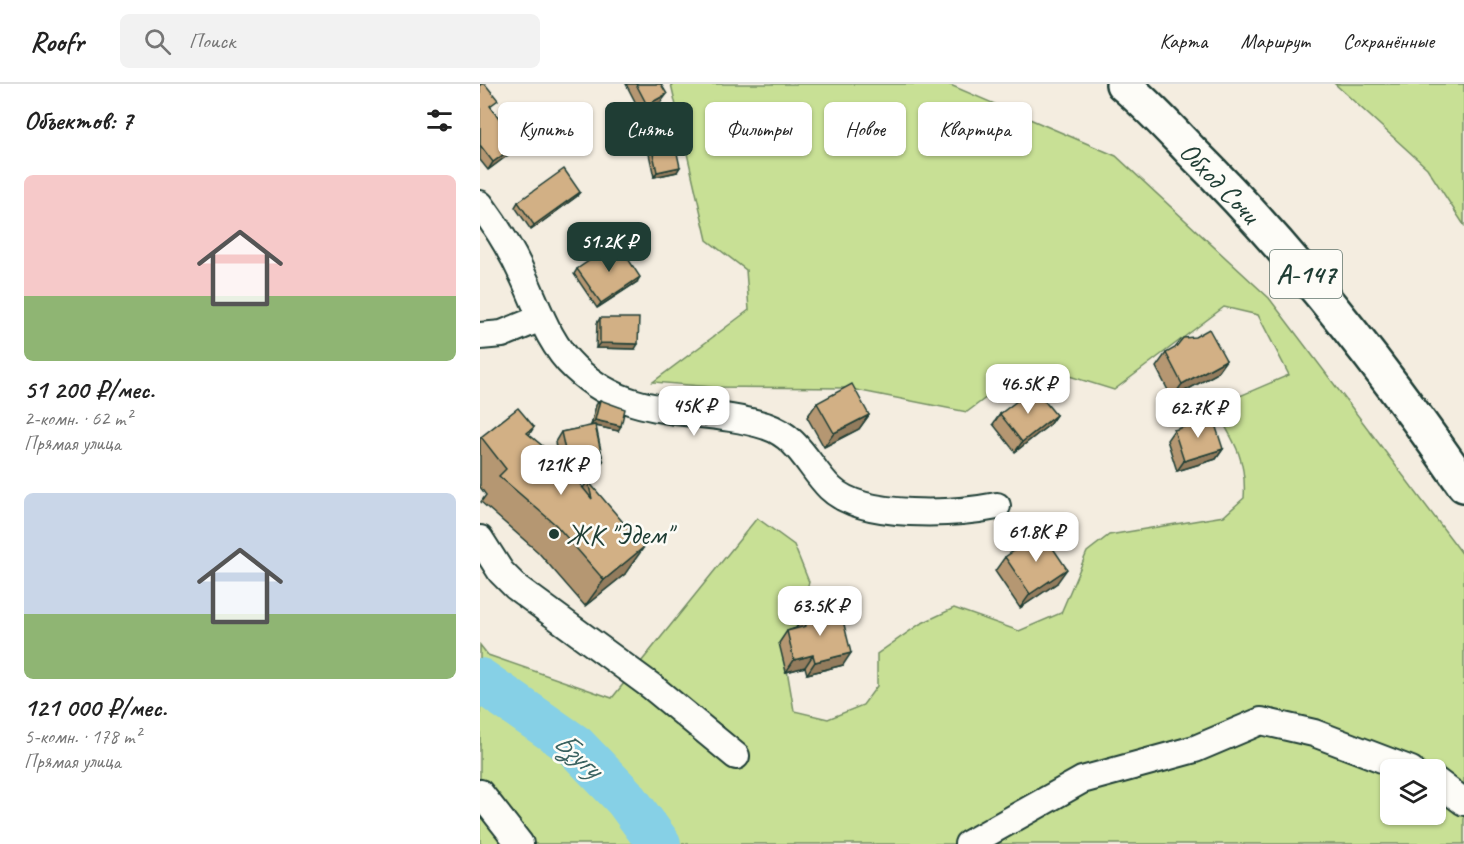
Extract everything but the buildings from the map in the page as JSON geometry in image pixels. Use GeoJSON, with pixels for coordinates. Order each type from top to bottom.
{"type":"FeatureCollection","features":[{"type":"Feature","properties":{"kind":"highway","name":"Обход Сочи"},"geometry":{"type":"LineString","coordinates":[[1123,84],[1230,189],[1326,296],[1412,409],[1464,485]]}},
{"type":"Feature","properties":{"kind":"street"},"geometry":{"type":"LineString","coordinates":[[480,204],[506,241],[541,318],[574,368],[618,397],[653,409],[767,426],[795,443],[831,489],[878,509],[914,512],[974,510],[997,506]]}},
{"type":"Feature","properties":{"kind":"street"},"geometry":{"type":"LineString","coordinates":[[480,336],[502,334],[541,318]]}},
{"type":"Feature","properties":{"kind":"street"},"geometry":{"type":"LineString","coordinates":[[480,538],[501,572],[516,586],[651,686],[736,756]]}},
{"type":"Feature","properties":{"kind":"street"},"geometry":{"type":"LineString","coordinates":[[968,844],[1082,780],[1195,749],[1261,721],[1314,733],[1382,759]]}},
{"type":"Feature","properties":{"kind":"street"},"geometry":{"type":"LineString","coordinates":[[1446,788],[1464,802]]}},
{"type":"Feature","properties":{"kind":"street"},"geometry":{"type":"LineString","coordinates":[[480,793],[520,844]]}},
{"type":"Feature","properties":{"kind":"green space"},"geometry":{"type":"Polygon","coordinates":[[[671,84],[948,84],[990,102],[918,102],[918,156],[1032,156],[1032,120],[1116,156],[1269,298],[1464,556],[1464,844],[480,844],[480,645],[488,655],[612,698],[757,518],[794,545],[809,582],[786,664],[794,711],[828,719],[863,705],[877,686],[877,654],[920,624],[954,608],[1019,631],[1061,613],[1087,552],[1109,535],[1224,516],[1244,498],[1243,472],[1237,450],[1214,407],[1289,375],[1258,315],[1224,307],[1114,390],[1050,370],[1015,376],[967,412],[846,388],[712,387],[653,382],[749,310],[746,270],[707,240],[688,156],[693,156],[693,102],[675,102],[671,84]]]}},
{"type":"Feature","properties":{"kind":"green space"},"geometry":{"type":"Polygon","coordinates":[[[1335,84],[1464,84],[1464,225],[1427,168],[1335,84]]]}},
{"type":"Feature","properties":{"kind":"waterway","name":"Бзугу"},"geometry":{"type":"LineString","coordinates":[[480,680],[575,746],[626,799],[659,844]]}},
{"type":"Feature","properties":{"kind":"place","name":"ЖК \"Эдем\""},"geometry":{"type":"Point","coordinates":[554,534]}}]}
